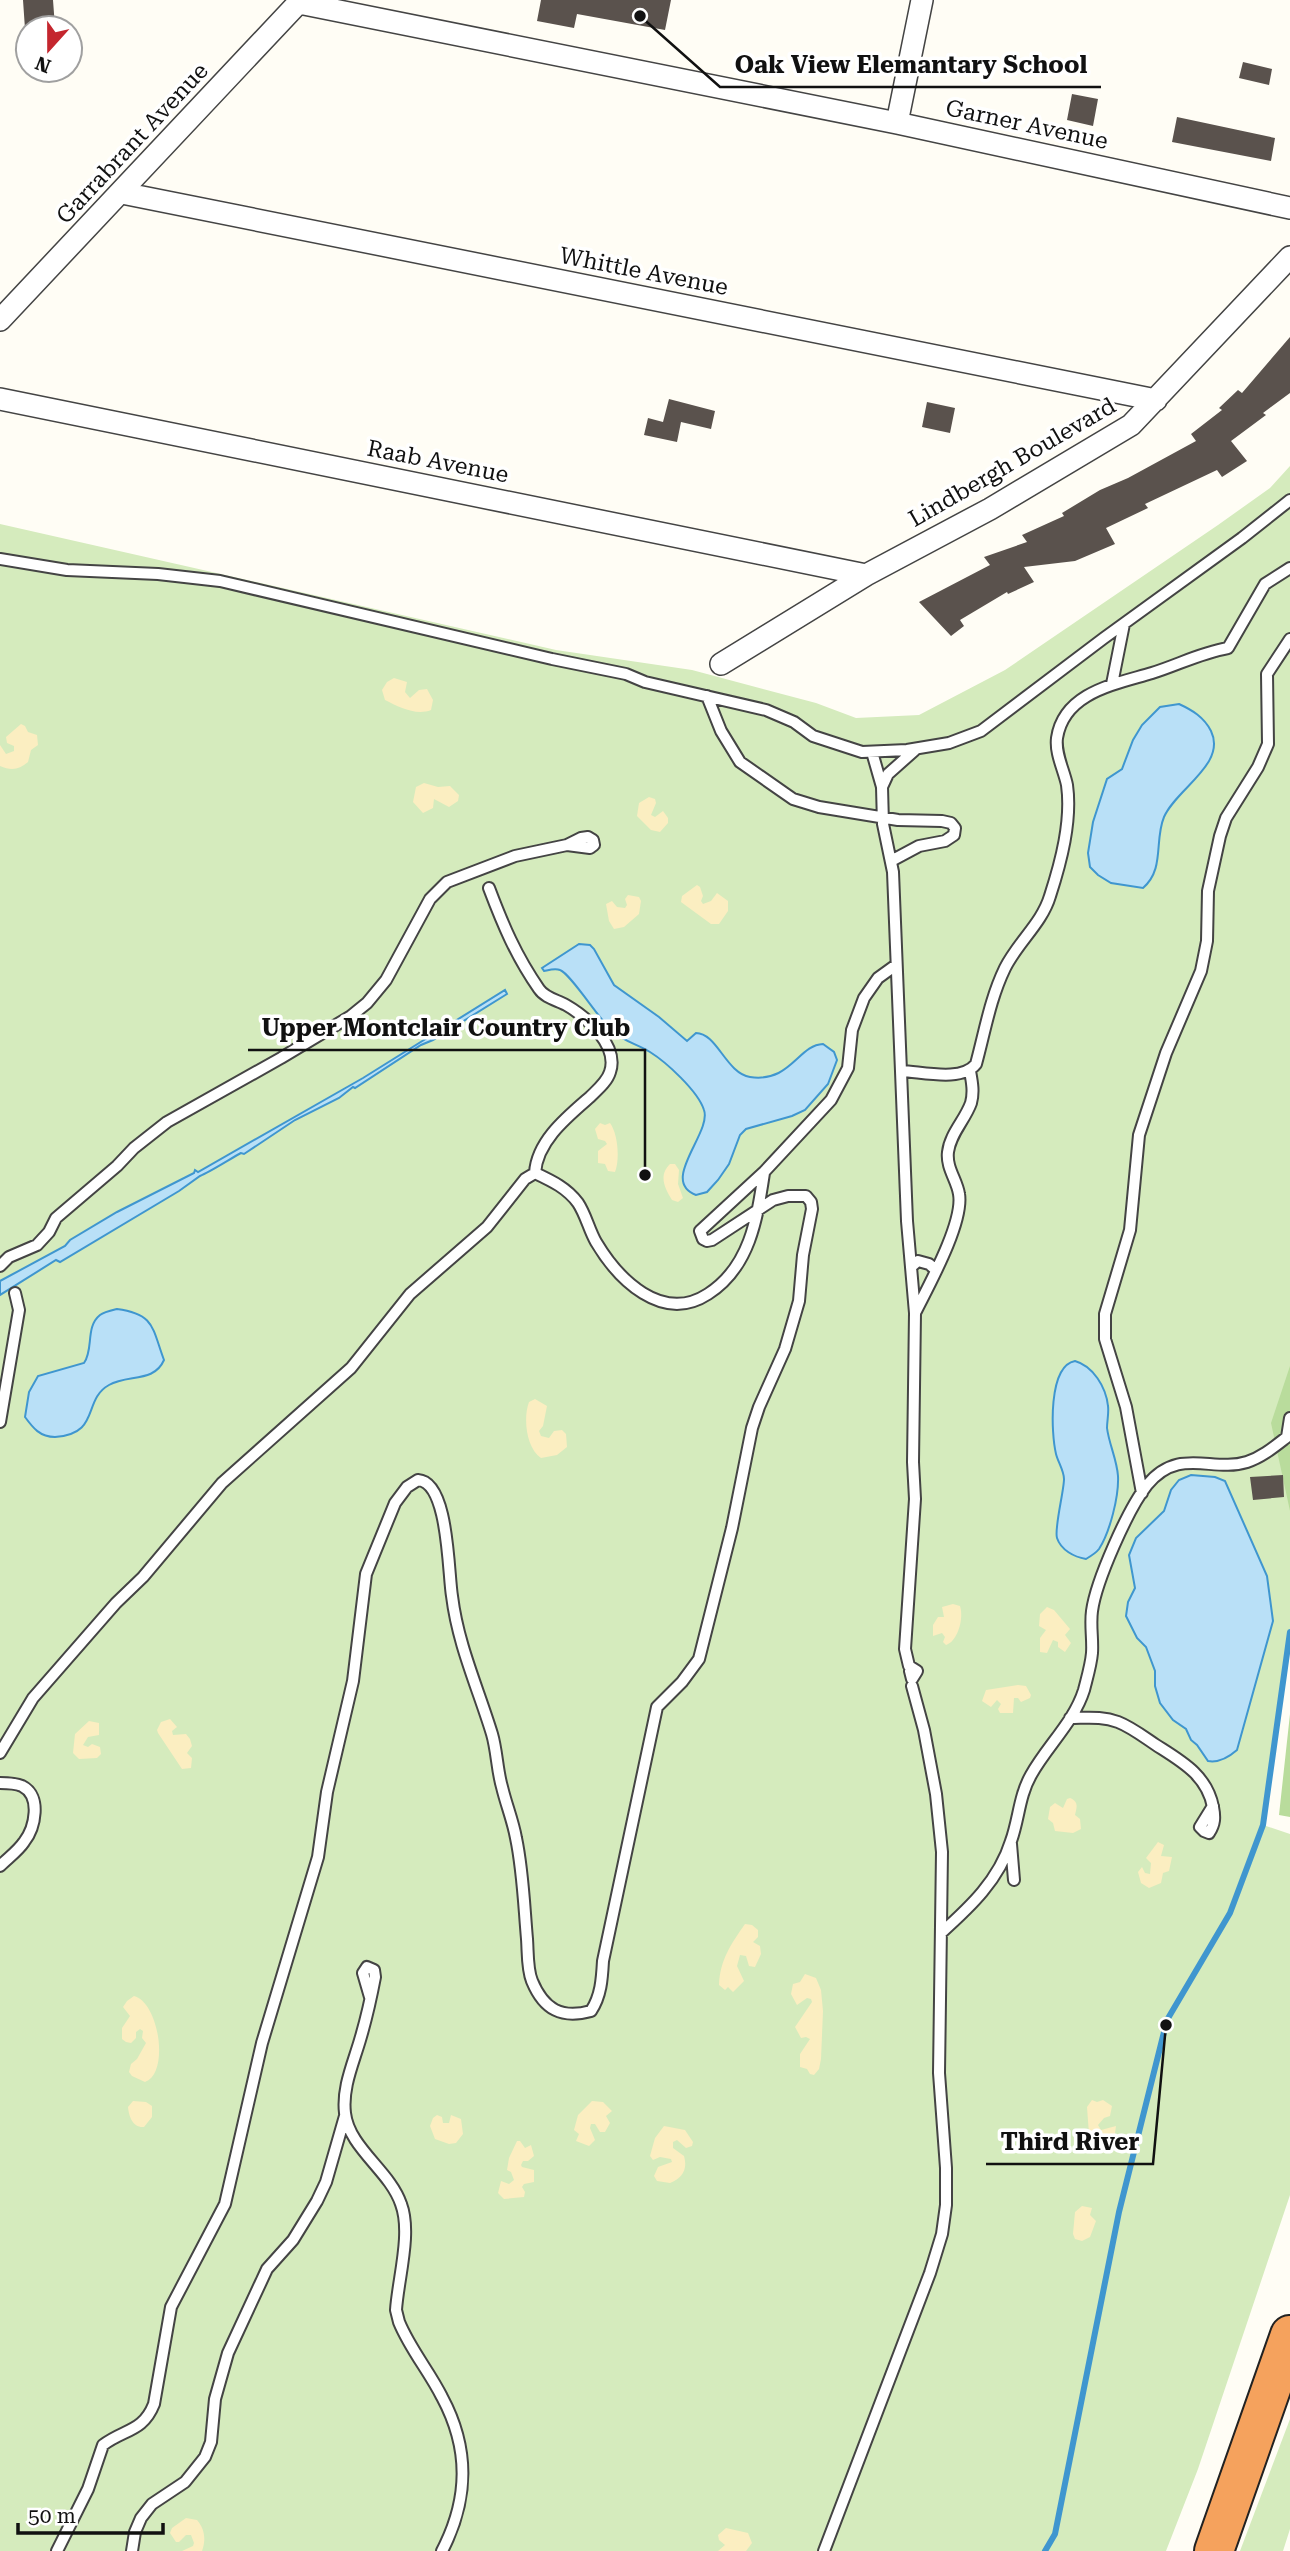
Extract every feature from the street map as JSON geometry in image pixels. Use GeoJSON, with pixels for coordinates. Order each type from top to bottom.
{"type":"FeatureCollection","features":[{"type":"Feature","properties":{"kind":"highway"},"geometry":{"type":"LineString","coordinates":[[1214,2551],[1290,2335]]}},
{"type":"Feature","properties":{"kind":"street"},"geometry":{"type":"LineString","coordinates":[[897,123],[922,0]]}},
{"type":"Feature","properties":{"kind":"street","name":"Garner Avenue"},"geometry":{"type":"LineString","coordinates":[[300,1],[897,123],[1290,208]]}},
{"type":"Feature","properties":{"kind":"street","name":"Garrabrant Avenue"},"geometry":{"type":"LineString","coordinates":[[0,320],[300,1]]}},
{"type":"Feature","properties":{"kind":"street","name":"Whittle Avenue"},"geometry":{"type":"LineString","coordinates":[[122,193],[1156,400]]}},
{"type":"Feature","properties":{"kind":"street","name":"Lindbergh Boulevard"},"geometry":{"type":"LineString","coordinates":[[721,664],[866,575],[990,509],[1131,425],[1290,257]]}},
{"type":"Feature","properties":{"kind":"street","name":"Raab Avenue"},"geometry":{"type":"LineString","coordinates":[[0,399],[866,575]]}},
{"type":"Feature","properties":{"kind":"lane"},"geometry":{"type":"LineString","coordinates":[[0,559],[67,570],[158,574],[220,581],[626,674],[645,682],[766,710],[794,722],[813,736],[862,752],[872,752],[949,743],[981,731],[1290,500]]}},
{"type":"Feature","properties":{"kind":"lane"},"geometry":{"type":"LineString","coordinates":[[902,1071],[961,1074],[970,1071],[976,1064],[993,995],[1006,967],[1047,907],[1051,893],[1065,833],[1067,788],[1057,748],[1057,737],[1065,719],[1079,701],[1098,689],[1153,673],[1197,655],[1228,648],[1265,584],[1290,568]]}},
{"type":"Feature","properties":{"kind":"lane"},"geometry":{"type":"LineString","coordinates":[[1112,684],[1124,624]]}},
{"type":"Feature","properties":{"kind":"lane"},"geometry":{"type":"LineString","coordinates":[[1142,1493],[1121,1386],[1105,1339],[1105,1314],[1130,1230],[1139,1135],[1166,1052],[1201,971],[1207,941],[1208,891],[1220,836],[1226,818],[1258,767],[1268,744],[1267,674],[1290,639]]}},
{"type":"Feature","properties":{"kind":"lane"},"geometry":{"type":"LineString","coordinates":[[707,696],[732,751],[740,762],[793,799],[819,807],[898,820],[942,821],[951,823],[955,828],[954,835],[945,841],[919,846],[891,861]]}},
{"type":"Feature","properties":{"kind":"lane"},"geometry":{"type":"LineString","coordinates":[[882,787],[888,774],[918,748]]}},
{"type":"Feature","properties":{"kind":"lane"},"geometry":{"type":"LineString","coordinates":[[872,752],[882,787],[883,817],[891,861],[906,1197],[915,1313],[915,1499],[905,1649],[909,1666],[917,1671],[912,1679],[910,1671]]}},
{"type":"Feature","properties":{"kind":"lane"},"geometry":{"type":"LineString","coordinates":[[1,1270],[9,1257],[37,1245],[56,1218],[167,1122],[330,1028],[367,1003],[386,980],[430,899],[447,882],[514,856],[567,845]]}},
{"type":"Feature","properties":{"kind":"lane"},"geometry":{"type":"LineString","coordinates":[[489,888],[511,945],[541,992],[568,1006],[583,1019],[597,1032],[612,1054],[609,1076],[542,1147],[535,1173]]}},
{"type":"Feature","properties":{"kind":"lane"},"geometry":{"type":"LineString","coordinates":[[57,2551],[88,2489],[103,2445],[142,2424],[149,2415],[154,2404],[171,2307],[225,2204],[262,2043],[318,1857],[327,1792],[353,1681],[360,1605],[366,1574],[394,1503],[407,1487],[418,1480],[428,1482],[433,1489],[443,1519],[450,1551],[453,1609],[461,1646],[493,1738],[516,1838],[531,1980],[554,2010],[565,2015],[591,2011],[596,2003],[657,1707],[696,1667],[699,1660],[732,1528],[752,1428],[785,1349],[799,1301],[811,1202],[806,1196],[788,1196],[773,1200],[712,1240],[707,1241],[700,1236],[704,1226],[764,1172],[831,1100],[848,1068],[852,1030],[864,998],[878,978],[896,965]]}},
{"type":"Feature","properties":{"kind":"lane"},"geometry":{"type":"LineString","coordinates":[[915,1313],[951,1236],[957,1213],[960,1195],[948,1165],[948,1152],[956,1129],[971,1104],[973,1091],[970,1071]]}},
{"type":"Feature","properties":{"kind":"lane"},"geometry":{"type":"LineString","coordinates":[[535,1173],[566,1189],[579,1205],[596,1242],[625,1282],[640,1294],[670,1303],[688,1303],[717,1288],[730,1275],[750,1245],[764,1172]]}},
{"type":"Feature","properties":{"kind":"lane"},"geometry":{"type":"LineString","coordinates":[[0,1753],[33,1698],[116,1603],[143,1577],[222,1482],[351,1368],[410,1294],[480,1234],[525,1179],[535,1173]]}},
{"type":"Feature","properties":{"kind":"lane"},"geometry":{"type":"LineString","coordinates":[[911,1267],[918,1261],[929,1264],[936,1270]]}},
{"type":"Feature","properties":{"kind":"lane"},"geometry":{"type":"LineString","coordinates":[[0,1422],[19,1310],[15,1293]]}},
{"type":"Feature","properties":{"kind":"lane"},"geometry":{"type":"LineString","coordinates":[[941,1933],[981,1896],[995,1876],[1011,1842],[1022,1795],[1031,1775],[1080,1701],[1092,1654],[1094,1599],[1111,1553],[1142,1493],[1157,1475],[1169,1468],[1198,1462],[1238,1464],[1265,1454],[1287,1437],[1290,1418]]}},
{"type":"Feature","properties":{"kind":"lane"},"geometry":{"type":"LineString","coordinates":[[824,2551],[930,2273],[942,2234],[946,2205],[939,2074],[941,1828],[924,1730],[912,1686]]}},
{"type":"Feature","properties":{"kind":"lane"},"geometry":{"type":"LineString","coordinates":[[1080,1701],[1086,1711],[1120,1723],[1188,1766],[1206,1786],[1213,1806]]}},
{"type":"Feature","properties":{"kind":"lane"},"geometry":{"type":"LineString","coordinates":[[1070,1718],[1100,1717]]}},
{"type":"Feature","properties":{"kind":"lane"},"geometry":{"type":"LineString","coordinates":[[0,1783],[25,1787],[31,1794],[35,1816],[23,1843],[0,1866]]}},
{"type":"Feature","properties":{"kind":"lane"},"geometry":{"type":"LineString","coordinates":[[1011,1842],[1014,1880]]}},
{"type":"Feature","properties":{"kind":"lane"},"geometry":{"type":"LineString","coordinates":[[132,2551],[135,2532],[147,2511],[164,2495],[185,2482],[205,2457],[211,2442],[215,2399],[228,2353],[267,2269],[292,2239],[326,2182],[345,2116],[345,2093],[361,2038],[375,1977],[374,1970],[367,1967],[363,1973],[370,1997]]}},
{"type":"Feature","properties":{"kind":"lane"},"geometry":{"type":"LineString","coordinates":[[345,2116],[359,2143],[398,2194],[402,2206],[404,2235],[396,2310],[404,2334],[443,2398],[456,2430],[462,2466],[463,2496],[459,2514],[442,2551]]}},
{"type":"Feature","properties":{"kind":"green space"},"geometry":{"type":"Polygon","coordinates":[[[1290,466],[1290,1632],[1263,1825],[1290,1834],[1290,2195],[1198,2469],[1166,2551],[0,2551],[0,524],[556,650],[692,670],[816,703],[856,718],[919,715],[1005,670],[1270,488],[1290,466]]]}},
{"type":"Feature","properties":{"kind":"green space"},"geometry":{"type":"Polygon","coordinates":[[[1290,1366],[1290,1511],[1271,1423],[1290,1366]]]}},
{"type":"Feature","properties":{"kind":"green space"},"geometry":{"type":"Polygon","coordinates":[[[1290,1714],[1290,1817],[1279,1815],[1290,1714]]]}},
{"type":"Feature","properties":{"kind":"green space"},"geometry":{"type":"Polygon","coordinates":[[[1290,2419],[1290,2529],[1283,2551],[1240,2551],[1290,2419]]]}},
{"type":"Feature","properties":{"kind":"sand"},"geometry":{"type":"Polygon","coordinates":[[[394,678],[407,682],[405,692],[410,698],[419,690],[427,689],[433,700],[431,710],[414,711],[385,700],[382,690],[387,682],[394,678]]]}},
{"type":"Feature","properties":{"kind":"sand"},"geometry":{"type":"Polygon","coordinates":[[[21,724],[28,732],[37,735],[38,745],[31,750],[28,762],[21,767],[11,769],[0,766],[0,745],[6,754],[14,751],[14,746],[7,743],[6,737],[21,724]]]}},
{"type":"Feature","properties":{"kind":"sand"},"geometry":{"type":"Polygon","coordinates":[[[424,783],[438,787],[450,786],[459,795],[458,801],[449,807],[434,799],[433,808],[423,813],[413,802],[416,787],[424,783]]]}},
{"type":"Feature","properties":{"kind":"sand"},"geometry":{"type":"Polygon","coordinates":[[[649,797],[655,799],[656,803],[651,815],[655,817],[663,811],[668,818],[668,823],[660,832],[651,830],[637,816],[639,803],[649,797]]]}},
{"type":"Feature","properties":{"kind":"sand"},"geometry":{"type":"Polygon","coordinates":[[[697,885],[703,896],[703,904],[711,901],[717,893],[728,901],[728,911],[719,924],[711,924],[681,902],[682,896],[697,885]]]}},
{"type":"Feature","properties":{"kind":"sand"},"geometry":{"type":"Polygon","coordinates":[[[628,895],[639,897],[639,914],[624,927],[614,929],[609,921],[606,904],[612,901],[617,907],[625,908],[628,895]]]}},
{"type":"Feature","properties":{"kind":"sand"},"geometry":{"type":"Polygon","coordinates":[[[600,1123],[610,1123],[615,1133],[618,1154],[615,1172],[608,1171],[605,1164],[598,1163],[598,1151],[607,1144],[598,1139],[595,1129],[600,1123]]]}},
{"type":"Feature","properties":{"kind":"sand"},"geometry":{"type":"Polygon","coordinates":[[[670,1164],[675,1164],[679,1170],[678,1184],[683,1198],[678,1202],[672,1200],[664,1182],[664,1173],[670,1164]]]}},
{"type":"Feature","properties":{"kind":"sand"},"geometry":{"type":"Polygon","coordinates":[[[535,1399],[547,1406],[543,1426],[539,1431],[541,1436],[549,1438],[554,1431],[562,1430],[566,1434],[567,1447],[557,1455],[541,1458],[529,1440],[527,1409],[529,1402],[535,1399]]]}},
{"type":"Feature","properties":{"kind":"sand"},"geometry":{"type":"Polygon","coordinates":[[[953,1604],[960,1606],[960,1623],[954,1639],[946,1645],[942,1633],[933,1636],[933,1625],[938,1617],[944,1617],[942,1607],[953,1604]]]}},
{"type":"Feature","properties":{"kind":"sand"},"geometry":{"type":"Polygon","coordinates":[[[1047,1607],[1054,1610],[1070,1629],[1065,1635],[1071,1643],[1065,1652],[1058,1647],[1058,1642],[1053,1640],[1047,1653],[1040,1652],[1040,1638],[1046,1630],[1039,1626],[1040,1614],[1047,1607]]]}},
{"type":"Feature","properties":{"kind":"sand"},"geometry":{"type":"Polygon","coordinates":[[[1026,1686],[1031,1695],[1021,1702],[1014,1698],[1013,1713],[1000,1713],[998,1709],[1001,1704],[997,1700],[991,1707],[982,1701],[986,1690],[1026,1686]]]}},
{"type":"Feature","properties":{"kind":"sand"},"geometry":{"type":"Polygon","coordinates":[[[170,1719],[177,1727],[172,1731],[173,1735],[186,1734],[190,1739],[192,1746],[187,1753],[192,1758],[191,1768],[182,1769],[158,1733],[161,1722],[170,1719]]]}},
{"type":"Feature","properties":{"kind":"sand"},"geometry":{"type":"Polygon","coordinates":[[[89,1721],[99,1723],[99,1735],[88,1737],[83,1745],[100,1747],[101,1754],[97,1758],[79,1759],[73,1753],[75,1734],[89,1721]]]}},
{"type":"Feature","properties":{"kind":"sand"},"geometry":{"type":"Polygon","coordinates":[[[1070,1798],[1076,1804],[1075,1815],[1080,1819],[1081,1829],[1073,1833],[1055,1831],[1053,1823],[1048,1819],[1050,1807],[1055,1803],[1063,1808],[1070,1798]]]}},
{"type":"Feature","properties":{"kind":"sand"},"geometry":{"type":"Polygon","coordinates":[[[1158,1842],[1164,1845],[1161,1856],[1172,1857],[1169,1871],[1163,1873],[1161,1883],[1149,1888],[1141,1883],[1138,1872],[1142,1867],[1145,1873],[1150,1874],[1151,1863],[1146,1858],[1158,1842]]]}},
{"type":"Feature","properties":{"kind":"sand"},"geometry":{"type":"Polygon","coordinates":[[[745,1924],[758,1930],[758,1937],[753,1942],[760,1946],[761,1954],[755,1967],[749,1966],[746,1956],[740,1955],[737,1966],[744,1981],[733,1992],[728,1987],[725,1990],[719,1985],[720,1976],[727,1953],[745,1924]]]}},
{"type":"Feature","properties":{"kind":"sand"},"geometry":{"type":"Polygon","coordinates":[[[805,1974],[816,1978],[821,1990],[823,2011],[821,2059],[819,2069],[814,2075],[800,2067],[800,2054],[810,2039],[801,2038],[795,2027],[812,2002],[807,1998],[797,2005],[791,1994],[793,1984],[800,1982],[805,1974]]]}},
{"type":"Feature","properties":{"kind":"sand"},"geometry":{"type":"Polygon","coordinates":[[[134,1996],[143,2001],[150,2011],[158,2038],[157,2066],[153,2076],[145,2082],[129,2072],[131,2064],[146,2043],[142,2038],[143,2031],[140,2029],[136,2032],[136,2038],[131,2043],[122,2039],[122,2028],[130,2016],[123,2007],[134,1996]]]}},
{"type":"Feature","properties":{"kind":"sand"},"geometry":{"type":"Polygon","coordinates":[[[1092,2100],[1103,2100],[1112,2106],[1110,2116],[1098,2125],[1101,2130],[1116,2126],[1114,2140],[1108,2143],[1106,2152],[1097,2153],[1090,2148],[1087,2107],[1092,2100]]]}},
{"type":"Feature","properties":{"kind":"sand"},"geometry":{"type":"Polygon","coordinates":[[[133,2101],[146,2102],[152,2106],[152,2117],[144,2127],[134,2124],[131,2118],[128,2107],[133,2101]]]}},
{"type":"Feature","properties":{"kind":"sand"},"geometry":{"type":"Polygon","coordinates":[[[592,2101],[603,2102],[612,2111],[606,2116],[610,2123],[605,2132],[600,2132],[595,2124],[591,2124],[595,2140],[589,2146],[576,2141],[579,2134],[574,2130],[578,2115],[592,2101]]]}},
{"type":"Feature","properties":{"kind":"sand"},"geometry":{"type":"Polygon","coordinates":[[[437,2115],[442,2117],[443,2123],[449,2123],[451,2115],[461,2119],[463,2134],[456,2143],[449,2144],[435,2139],[430,2126],[437,2115]]]}},
{"type":"Feature","properties":{"kind":"sand"},"geometry":{"type":"Polygon","coordinates":[[[664,2126],[685,2130],[693,2142],[692,2146],[686,2148],[677,2140],[673,2142],[673,2148],[684,2156],[685,2165],[681,2176],[670,2183],[657,2181],[654,2176],[658,2167],[672,2162],[671,2159],[660,2157],[653,2160],[650,2156],[655,2138],[664,2126]]]}},
{"type":"Feature","properties":{"kind":"sand"},"geometry":{"type":"Polygon","coordinates":[[[517,2141],[525,2148],[531,2145],[534,2156],[523,2161],[521,2165],[534,2170],[534,2182],[522,2187],[524,2197],[504,2199],[498,2193],[501,2181],[509,2184],[514,2180],[511,2172],[507,2170],[517,2141]]]}},
{"type":"Feature","properties":{"kind":"sand"},"geometry":{"type":"Polygon","coordinates":[[[1082,2206],[1092,2208],[1090,2215],[1096,2221],[1090,2237],[1082,2241],[1075,2239],[1073,2234],[1075,2212],[1082,2206]]]}},
{"type":"Feature","properties":{"kind":"sand"},"geometry":{"type":"Polygon","coordinates":[[[186,2518],[197,2520],[202,2527],[202,2551],[182,2551],[193,2546],[191,2535],[186,2535],[176,2542],[170,2533],[172,2528],[186,2518]]]}},
{"type":"Feature","properties":{"kind":"sand"},"geometry":{"type":"Polygon","coordinates":[[[726,2528],[748,2533],[752,2543],[746,2551],[718,2551],[725,2545],[718,2535],[726,2528]]]}},
{"type":"Feature","properties":{"kind":"water"},"geometry":{"type":"Polygon","coordinates":[[[1179,704],[1197,714],[1208,726],[1214,743],[1212,754],[1198,776],[1164,817],[1157,864],[1150,880],[1143,888],[1111,883],[1090,867],[1088,853],[1093,822],[1107,779],[1122,769],[1142,725],[1160,707],[1179,704]]]}},
{"type":"Feature","properties":{"kind":"water"},"geometry":{"type":"Polygon","coordinates":[[[579,944],[590,945],[594,949],[614,985],[687,1041],[696,1033],[710,1039],[742,1074],[750,1077],[775,1075],[807,1050],[823,1044],[834,1052],[837,1060],[828,1084],[805,1110],[746,1129],[740,1135],[729,1164],[718,1180],[707,1192],[696,1195],[686,1188],[683,1179],[684,1168],[704,1120],[701,1102],[681,1078],[657,1057],[612,1031],[565,973],[556,969],[544,971],[542,968],[579,944]]]}},
{"type":"Feature","properties":{"kind":"water"},"geometry":{"type":"Polygon","coordinates":[[[505,990],[507,994],[339,1098],[295,1120],[244,1154],[241,1153],[200,1176],[60,1262],[56,1260],[0,1295],[0,1281],[65,1246],[70,1240],[117,1212],[194,1173],[195,1170],[198,1172],[363,1078],[435,1033],[439,1027],[447,1026],[505,990]]]}},
{"type":"Feature","properties":{"kind":"water"},"geometry":{"type":"Polygon","coordinates":[[[117,1309],[139,1315],[150,1324],[164,1360],[160,1367],[147,1375],[116,1382],[101,1391],[79,1430],[55,1437],[41,1434],[25,1417],[29,1392],[38,1376],[84,1363],[95,1320],[102,1314],[117,1309]]]}},
{"type":"Feature","properties":{"kind":"water"},"geometry":{"type":"Polygon","coordinates":[[[1075,1361],[1093,1372],[1105,1392],[1107,1428],[1118,1476],[1115,1503],[1107,1533],[1099,1549],[1086,1559],[1065,1549],[1056,1533],[1064,1479],[1054,1444],[1054,1401],[1060,1375],[1066,1366],[1075,1361]]]}},
{"type":"Feature","properties":{"kind":"water"},"geometry":{"type":"Polygon","coordinates":[[[1191,1475],[1215,1477],[1225,1481],[1267,1576],[1273,1621],[1237,1750],[1216,1761],[1208,1761],[1191,1740],[1186,1729],[1173,1720],[1160,1703],[1155,1686],[1155,1671],[1146,1647],[1137,1638],[1126,1616],[1128,1602],[1135,1588],[1129,1555],[1136,1538],[1164,1511],[1171,1490],[1179,1480],[1191,1475]]]}},
{"type":"Feature","properties":{"kind":"building"},"geometry":{"type":"Polygon","coordinates":[[[23,0],[53,0],[54,14],[24,14],[23,0]]]}},
{"type":"Feature","properties":{"kind":"building"},"geometry":{"type":"Polygon","coordinates":[[[541,0],[671,0],[665,30],[577,14],[574,28],[537,21],[541,0]]]}},
{"type":"Feature","properties":{"kind":"building"},"geometry":{"type":"Polygon","coordinates":[[[1243,62],[1272,69],[1269,85],[1239,78],[1243,62]]]}},
{"type":"Feature","properties":{"kind":"building"},"geometry":{"type":"Polygon","coordinates":[[[1072,94],[1098,99],[1093,126],[1067,120],[1072,94]]]}},
{"type":"Feature","properties":{"kind":"building"},"geometry":{"type":"Polygon","coordinates":[[[1177,117],[1275,138],[1271,161],[1172,142],[1177,117]]]}},
{"type":"Feature","properties":{"kind":"building"},"geometry":{"type":"Polygon","coordinates":[[[1290,337],[1290,393],[1231,441],[1247,461],[1222,477],[1217,470],[1145,504],[1148,508],[1106,528],[1115,544],[1075,561],[1024,567],[1034,582],[1008,594],[1007,592],[960,620],[964,626],[951,636],[919,602],[990,565],[984,557],[1027,542],[1022,535],[1064,516],[1062,513],[1100,490],[1196,441],[1191,434],[1222,410],[1219,408],[1238,390],[1242,393],[1290,337]]]}},
{"type":"Feature","properties":{"kind":"building"},"geometry":{"type":"Polygon","coordinates":[[[669,399],[715,411],[711,429],[681,422],[677,442],[644,435],[648,418],[663,422],[669,399]]]}},
{"type":"Feature","properties":{"kind":"building"},"geometry":{"type":"Polygon","coordinates":[[[927,402],[955,408],[950,433],[922,427],[927,402]]]}},
{"type":"Feature","properties":{"kind":"building"},"geometry":{"type":"Polygon","coordinates":[[[1283,1475],[1284,1497],[1253,1500],[1250,1477],[1283,1475]]]}},
{"type":"Feature","properties":{"kind":"waterway"},"geometry":{"type":"LineString","coordinates":[[1045,2551],[1055,2534],[1119,2212],[1167,2020],[1230,1913],[1263,1825],[1290,1632]]}},
{"type":"Feature","properties":{"kind":"place","name":"Oak View Elemantary School"},"geometry":{"type":"Point","coordinates":[640,16]}},
{"type":"Feature","properties":{"kind":"place","name":"Upper Montclair Country Club"},"geometry":{"type":"Point","coordinates":[645,1175]}},
{"type":"Feature","properties":{"kind":"place","name":"Third River"},"geometry":{"type":"Point","coordinates":[1166,2025]}}]}
